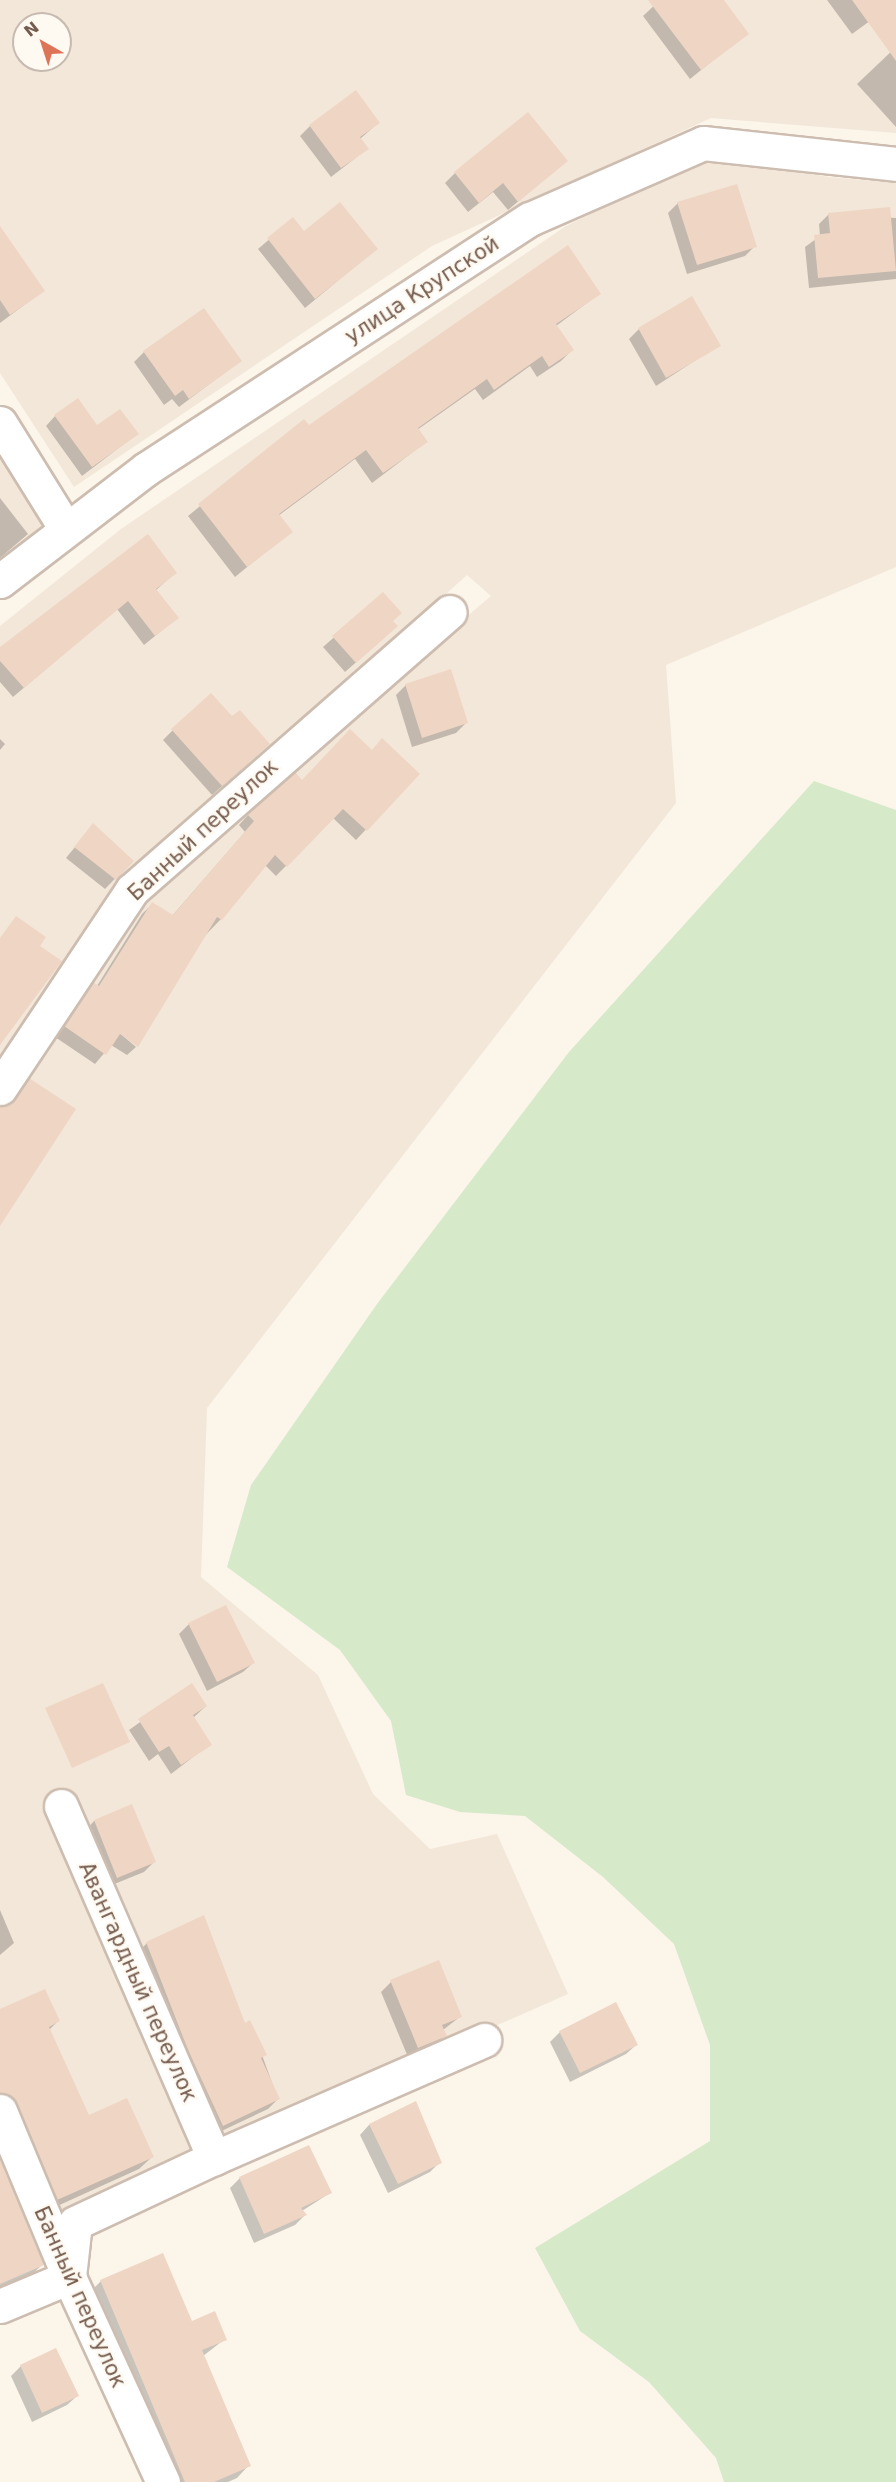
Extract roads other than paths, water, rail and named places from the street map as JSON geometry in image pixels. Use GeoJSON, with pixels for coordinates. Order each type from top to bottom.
{"type":"FeatureCollection","features":[{"type":"Feature","properties":{"kind":"street","name":"улица Крупской"},"geometry":{"type":"LineString","coordinates":[[0,581],[146,470],[530,219],[703,143],[896,164]]}},
{"type":"Feature","properties":{"kind":"street"},"geometry":{"type":"LineString","coordinates":[[0,423],[66,529]]}},
{"type":"Feature","properties":{"kind":"street","name":"Банный переулок"},"geometry":{"type":"LineString","coordinates":[[0,1088],[132,890],[449,612]]}},
{"type":"Feature","properties":{"kind":"street","name":"Авангардный переулок"},"geometry":{"type":"LineString","coordinates":[[61,1806],[214,2157]]}},
{"type":"Feature","properties":{"kind":"street"},"geometry":{"type":"LineString","coordinates":[[0,2306],[69,2277],[75,2223],[214,2157],[484,2040]]}},
{"type":"Feature","properties":{"kind":"street","name":"Банный переулок"},"geometry":{"type":"LineString","coordinates":[[0,2111],[69,2277],[164,2482]]}}]}
